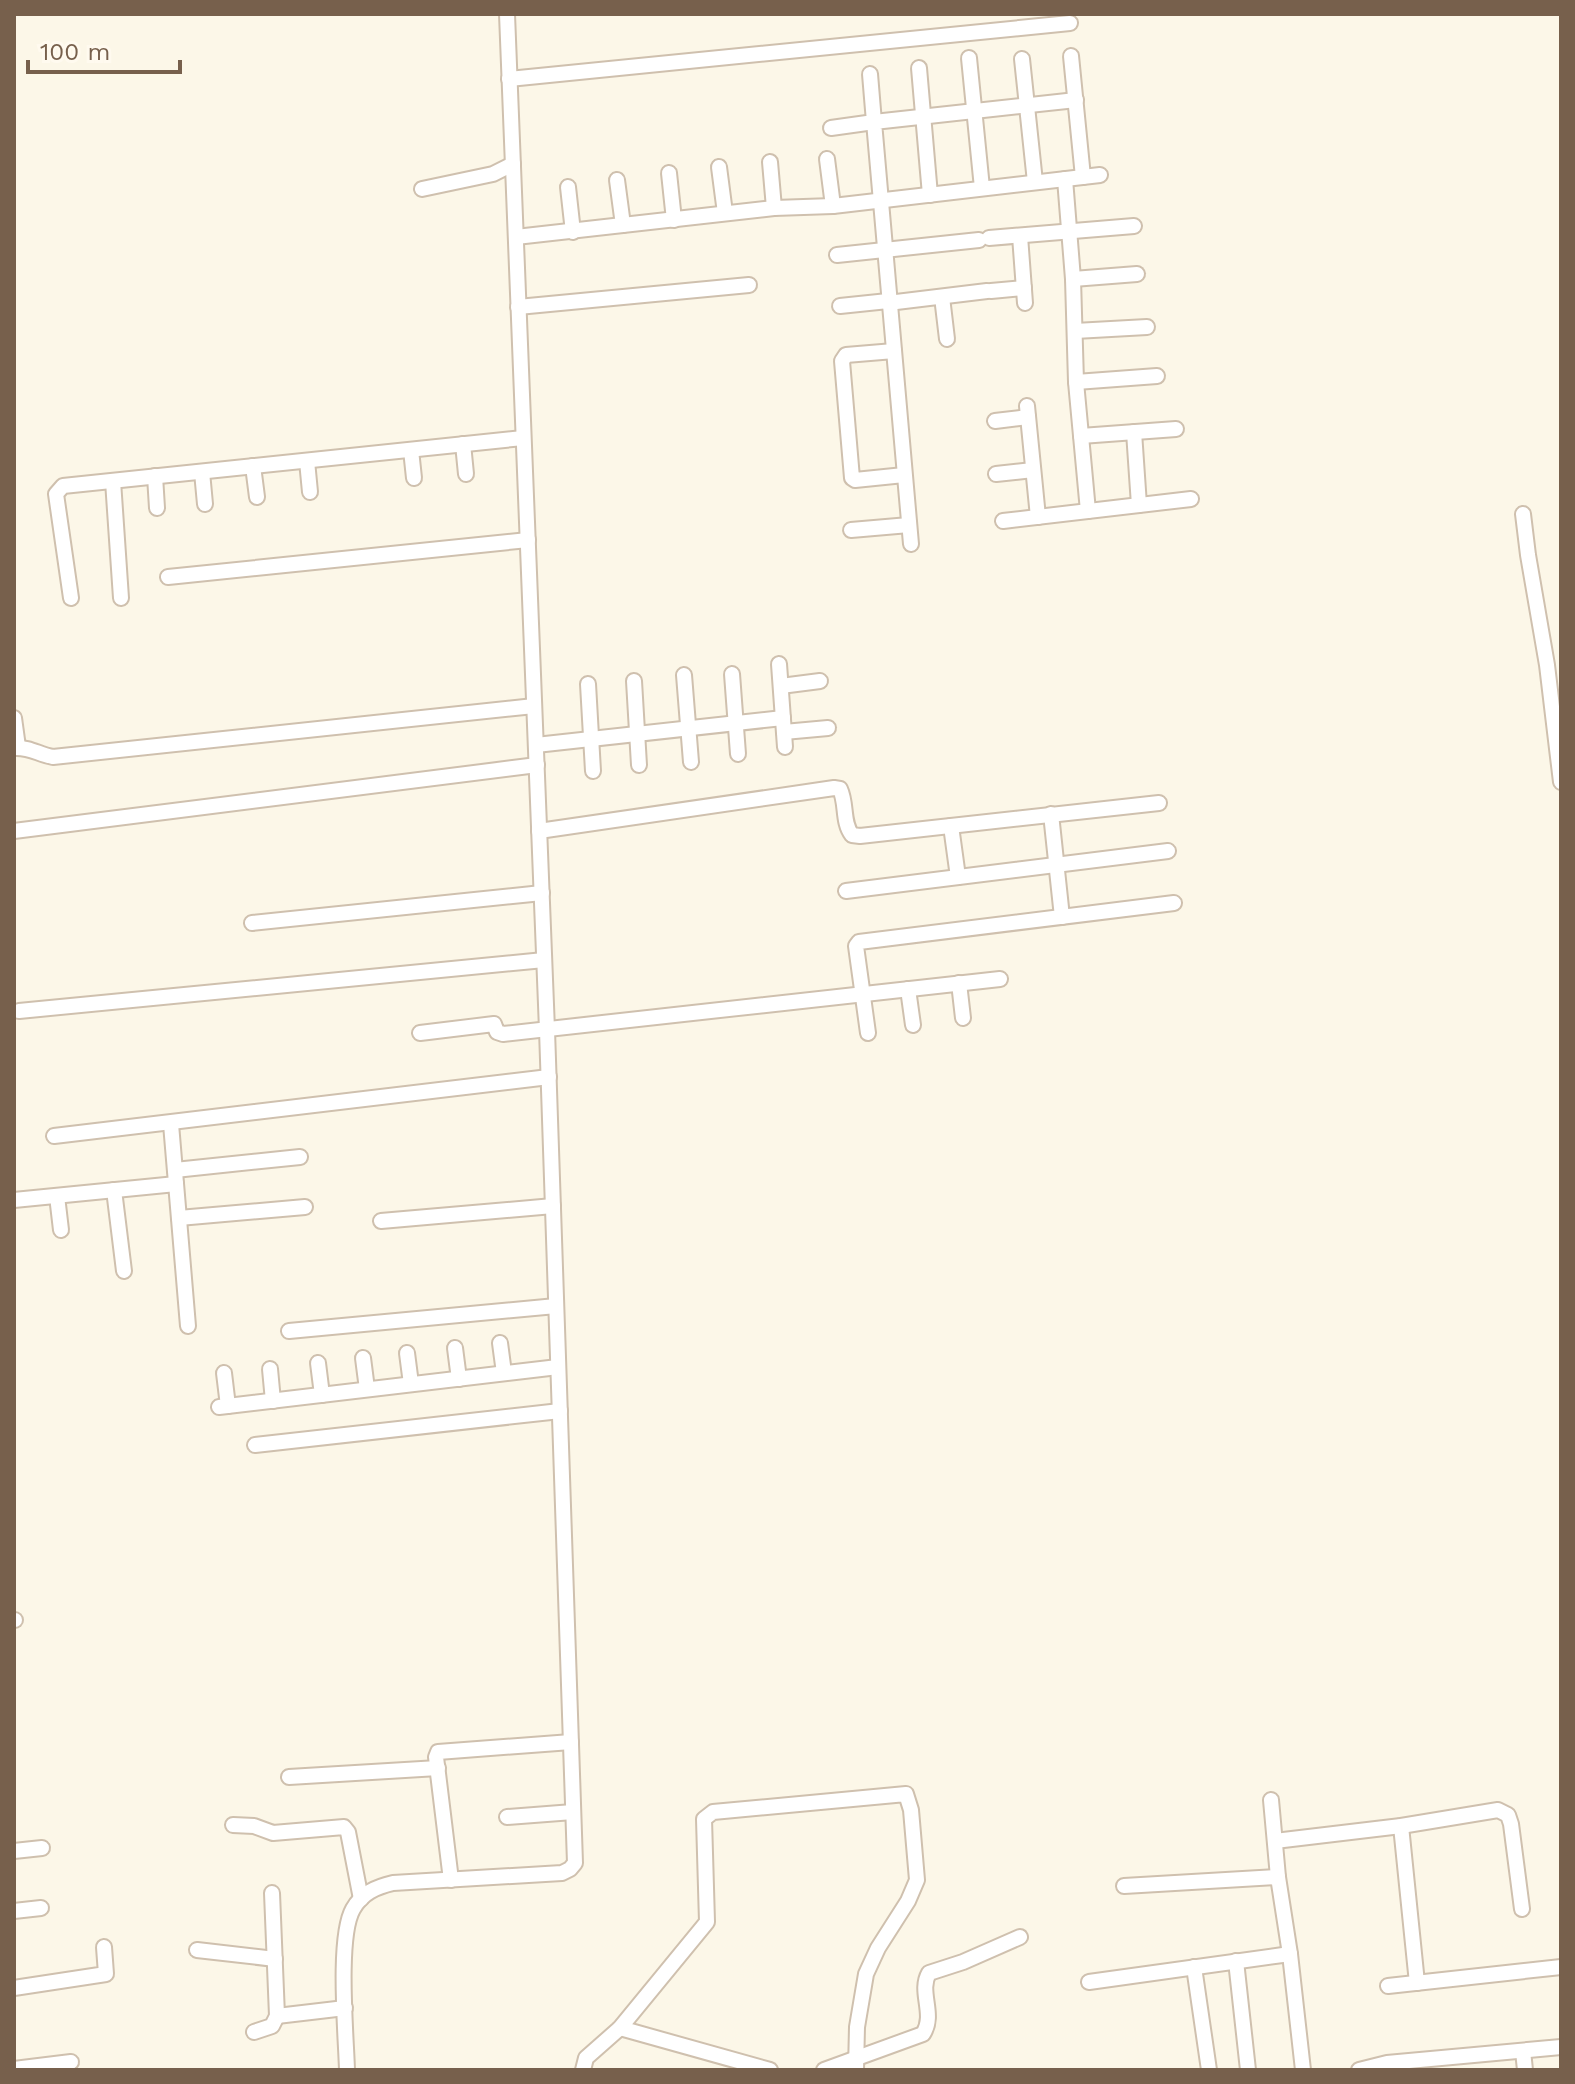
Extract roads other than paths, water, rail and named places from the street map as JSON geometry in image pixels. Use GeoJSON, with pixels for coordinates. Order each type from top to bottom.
{"type":"FeatureCollection","features":[{"type":"Feature","properties":{"kind":"street"},"geometry":{"type":"LineString","coordinates":[[347,2070],[347,1923],[361,1899],[375,1887],[393,1883],[562,1873],[575,1863],[549,1077],[507,14]]}},
{"type":"Feature","properties":{"kind":"street"},"geometry":{"type":"LineString","coordinates":[[509,79],[1070,23]]}},
{"type":"Feature","properties":{"kind":"street"},"geometry":{"type":"LineString","coordinates":[[1071,56],[1083,177]]}},
{"type":"Feature","properties":{"kind":"street"},"geometry":{"type":"LineString","coordinates":[[969,58],[982,188]]}},
{"type":"Feature","properties":{"kind":"street"},"geometry":{"type":"LineString","coordinates":[[1022,59],[1035,182]]}},
{"type":"Feature","properties":{"kind":"street"},"geometry":{"type":"LineString","coordinates":[[919,68],[930,195]]}},
{"type":"Feature","properties":{"kind":"street"},"geometry":{"type":"LineString","coordinates":[[870,74],[911,544]]}},
{"type":"Feature","properties":{"kind":"street"},"geometry":{"type":"LineString","coordinates":[[831,128],[1076,100]]}},
{"type":"Feature","properties":{"kind":"street"},"geometry":{"type":"LineString","coordinates":[[827,159],[833,206]]}},
{"type":"Feature","properties":{"kind":"street"},"geometry":{"type":"LineString","coordinates":[[770,162],[774,208]]}},
{"type":"Feature","properties":{"kind":"street"},"geometry":{"type":"LineString","coordinates":[[422,189],[493,174],[513,164]]}},
{"type":"Feature","properties":{"kind":"street"},"geometry":{"type":"LineString","coordinates":[[719,167],[725,213]]}},
{"type":"Feature","properties":{"kind":"street"},"geometry":{"type":"LineString","coordinates":[[669,173],[674,220]]}},
{"type":"Feature","properties":{"kind":"street"},"geometry":{"type":"LineString","coordinates":[[516,237],[774,208],[833,206],[1100,175]]}},
{"type":"Feature","properties":{"kind":"street"},"geometry":{"type":"LineString","coordinates":[[1065,179],[1073,279],[1076,382],[1088,511]]}},
{"type":"Feature","properties":{"kind":"street"},"geometry":{"type":"LineString","coordinates":[[617,180],[623,225]]}},
{"type":"Feature","properties":{"kind":"street"},"geometry":{"type":"LineString","coordinates":[[568,187],[573,232]]}},
{"type":"Feature","properties":{"kind":"street"},"geometry":{"type":"LineString","coordinates":[[837,255],[1134,226]]}},
{"type":"Feature","properties":{"kind":"street"},"geometry":{"type":"LineString","coordinates":[[840,306],[989,291],[1025,296],[1020,236]]}},
{"type":"Feature","properties":{"kind":"street"},"geometry":{"type":"LineString","coordinates":[[1073,279],[1137,274]]}},
{"type":"Feature","properties":{"kind":"street"},"geometry":{"type":"LineString","coordinates":[[518,307],[749,285]]}},
{"type":"Feature","properties":{"kind":"street"},"geometry":{"type":"LineString","coordinates":[[942,297],[947,339]]}},
{"type":"Feature","properties":{"kind":"street"},"geometry":{"type":"LineString","coordinates":[[1075,331],[1147,327]]}},
{"type":"Feature","properties":{"kind":"street"},"geometry":{"type":"LineString","coordinates":[[894,351],[846,355],[842,361],[852,478],[904,475]]}},
{"type":"Feature","properties":{"kind":"street"},"geometry":{"type":"LineString","coordinates":[[1076,382],[1157,376]]}},
{"type":"Feature","properties":{"kind":"street"},"geometry":{"type":"LineString","coordinates":[[995,421],[1028,412],[1038,517]]}},
{"type":"Feature","properties":{"kind":"street"},"geometry":{"type":"LineString","coordinates":[[1081,436],[1176,429]]}},
{"type":"Feature","properties":{"kind":"street"},"geometry":{"type":"LineString","coordinates":[[1134,432],[1139,505]]}},
{"type":"Feature","properties":{"kind":"street"},"geometry":{"type":"LineString","coordinates":[[71,598],[57,491],[63,486],[523,438]]}},
{"type":"Feature","properties":{"kind":"street"},"geometry":{"type":"LineString","coordinates":[[463,444],[466,474]]}},
{"type":"Feature","properties":{"kind":"street"},"geometry":{"type":"LineString","coordinates":[[411,450],[414,478]]}},
{"type":"Feature","properties":{"kind":"street"},"geometry":{"type":"LineString","coordinates":[[307,461],[310,492]]}},
{"type":"Feature","properties":{"kind":"street"},"geometry":{"type":"LineString","coordinates":[[253,466],[257,497]]}},
{"type":"Feature","properties":{"kind":"street"},"geometry":{"type":"LineString","coordinates":[[996,474],[1033,470]]}},
{"type":"Feature","properties":{"kind":"street"},"geometry":{"type":"LineString","coordinates":[[202,472],[205,504]]}},
{"type":"Feature","properties":{"kind":"street"},"geometry":{"type":"LineString","coordinates":[[155,476],[157,508]]}},
{"type":"Feature","properties":{"kind":"street"},"geometry":{"type":"LineString","coordinates":[[113,481],[121,598]]}},
{"type":"Feature","properties":{"kind":"street"},"geometry":{"type":"LineString","coordinates":[[1003,521],[1191,499]]}},
{"type":"Feature","properties":{"kind":"street"},"geometry":{"type":"LineString","coordinates":[[1523,514],[1547,665],[1561,782]]}},
{"type":"Feature","properties":{"kind":"street"},"geometry":{"type":"LineString","coordinates":[[851,530],[909,525]]}},
{"type":"Feature","properties":{"kind":"street"},"geometry":{"type":"LineString","coordinates":[[168,577],[528,540]]}},
{"type":"Feature","properties":{"kind":"street"},"geometry":{"type":"LineString","coordinates":[[779,664],[784,732]]}},
{"type":"Feature","properties":{"kind":"street"},"geometry":{"type":"LineString","coordinates":[[732,674],[738,754]]}},
{"type":"Feature","properties":{"kind":"street"},"geometry":{"type":"LineString","coordinates":[[684,675],[691,762]]}},
{"type":"Feature","properties":{"kind":"street"},"geometry":{"type":"LineString","coordinates":[[634,681],[639,765]]}},
{"type":"Feature","properties":{"kind":"street"},"geometry":{"type":"LineString","coordinates":[[781,686],[820,681]]}},
{"type":"Feature","properties":{"kind":"street"},"geometry":{"type":"LineString","coordinates":[[588,684],[593,771]]}},
{"type":"Feature","properties":{"kind":"street"},"geometry":{"type":"LineString","coordinates":[[14,718],[16,747],[32,748],[53,757],[534,706]]}},
{"type":"Feature","properties":{"kind":"street"},"geometry":{"type":"LineString","coordinates":[[536,745],[736,723],[784,732],[828,728]]}},
{"type":"Feature","properties":{"kind":"street"},"geometry":{"type":"LineString","coordinates":[[14,831],[537,765]]}},
{"type":"Feature","properties":{"kind":"street"},"geometry":{"type":"LineString","coordinates":[[539,831],[834,788],[840,789],[843,795],[848,829],[852,835],[860,836],[1159,803]]}},
{"type":"Feature","properties":{"kind":"street"},"geometry":{"type":"LineString","coordinates":[[1051,814],[1062,917]]}},
{"type":"Feature","properties":{"kind":"street"},"geometry":{"type":"LineString","coordinates":[[951,826],[958,877]]}},
{"type":"Feature","properties":{"kind":"street"},"geometry":{"type":"LineString","coordinates":[[846,891],[1168,851]]}},
{"type":"Feature","properties":{"kind":"street"},"geometry":{"type":"LineString","coordinates":[[252,923],[542,893]]}},
{"type":"Feature","properties":{"kind":"street"},"geometry":{"type":"LineString","coordinates":[[868,1033],[856,946],[859,942],[1174,903]]}},
{"type":"Feature","properties":{"kind":"street"},"geometry":{"type":"LineString","coordinates":[[19,1011],[544,960]]}},
{"type":"Feature","properties":{"kind":"street"},"geometry":{"type":"LineString","coordinates":[[420,1033],[494,1024],[497,1032],[503,1034],[547,1030],[1000,979]]}},
{"type":"Feature","properties":{"kind":"street"},"geometry":{"type":"LineString","coordinates":[[959,983],[963,1018]]}},
{"type":"Feature","properties":{"kind":"street"},"geometry":{"type":"LineString","coordinates":[[908,989],[913,1025]]}},
{"type":"Feature","properties":{"kind":"street"},"geometry":{"type":"LineString","coordinates":[[54,1136],[549,1077]]}},
{"type":"Feature","properties":{"kind":"street"},"geometry":{"type":"LineString","coordinates":[[171,1124],[188,1326]]}},
{"type":"Feature","properties":{"kind":"street"},"geometry":{"type":"LineString","coordinates":[[14,1200],[114,1190],[300,1157]]}},
{"type":"Feature","properties":{"kind":"street"},"geometry":{"type":"LineString","coordinates":[[114,1190],[124,1271]]}},
{"type":"Feature","properties":{"kind":"street"},"geometry":{"type":"LineString","coordinates":[[57,1196],[61,1230]]}},
{"type":"Feature","properties":{"kind":"street"},"geometry":{"type":"LineString","coordinates":[[381,1221],[553,1206]]}},
{"type":"Feature","properties":{"kind":"street"},"geometry":{"type":"LineString","coordinates":[[179,1218],[305,1207]]}},
{"type":"Feature","properties":{"kind":"street"},"geometry":{"type":"LineString","coordinates":[[289,1331],[556,1306]]}},
{"type":"Feature","properties":{"kind":"street"},"geometry":{"type":"LineString","coordinates":[[500,1343],[504,1373]]}},
{"type":"Feature","properties":{"kind":"street"},"geometry":{"type":"LineString","coordinates":[[455,1348],[459,1379]]}},
{"type":"Feature","properties":{"kind":"street"},"geometry":{"type":"LineString","coordinates":[[407,1353],[411,1384]]}},
{"type":"Feature","properties":{"kind":"street"},"geometry":{"type":"LineString","coordinates":[[363,1358],[367,1389]]}},
{"type":"Feature","properties":{"kind":"street"},"geometry":{"type":"LineString","coordinates":[[318,1363],[322,1395]]}},
{"type":"Feature","properties":{"kind":"street"},"geometry":{"type":"LineString","coordinates":[[224,1373],[223,1406],[558,1367]]}},
{"type":"Feature","properties":{"kind":"street"},"geometry":{"type":"LineString","coordinates":[[270,1369],[273,1401]]}},
{"type":"Feature","properties":{"kind":"street"},"geometry":{"type":"LineString","coordinates":[[255,1445],[560,1411]]}},
{"type":"Feature","properties":{"kind":"street"},"geometry":{"type":"LineString","coordinates":[[451,1880],[438,1752],[571,1742]]}},
{"type":"Feature","properties":{"kind":"street"},"geometry":{"type":"LineString","coordinates":[[289,1777],[438,1768]]}},
{"type":"Feature","properties":{"kind":"street"},"geometry":{"type":"LineString","coordinates":[[583,2070],[586,2058],[620,2028],[707,1922],[704,1819],[708,1815],[713,1812],[906,1794],[909,1796],[913,1823],[917,1880],[866,1974],[855,2065]]}},
{"type":"Feature","properties":{"kind":"street"},"geometry":{"type":"LineString","coordinates":[[1271,1800],[1303,2070]]}},
{"type":"Feature","properties":{"kind":"street"},"geometry":{"type":"LineString","coordinates":[[1275,1841],[1401,1826],[1498,1810],[1506,1812],[1511,1824],[1522,1909]]}},
{"type":"Feature","properties":{"kind":"street"},"geometry":{"type":"LineString","coordinates":[[507,1817],[573,1812]]}},
{"type":"Feature","properties":{"kind":"street"},"geometry":{"type":"LineString","coordinates":[[233,1825],[254,1826],[273,1833],[344,1827],[348,1832],[361,1899]]}},
{"type":"Feature","properties":{"kind":"street"},"geometry":{"type":"LineString","coordinates":[[1401,1826],[1417,1983]]}},
{"type":"Feature","properties":{"kind":"street"},"geometry":{"type":"LineString","coordinates":[[14,1851],[42,1848]]}},
{"type":"Feature","properties":{"kind":"street"},"geometry":{"type":"LineString","coordinates":[[1124,1886],[1278,1877]]}},
{"type":"Feature","properties":{"kind":"street"},"geometry":{"type":"LineString","coordinates":[[254,2032],[272,2026],[277,2016],[272,1893]]}},
{"type":"Feature","properties":{"kind":"street"},"geometry":{"type":"LineString","coordinates":[[14,1911],[41,1908]]}},
{"type":"Feature","properties":{"kind":"street"},"geometry":{"type":"LineString","coordinates":[[824,2070],[855,2065],[923,2034],[929,2019],[925,1980],[929,1973],[1020,1937]]}},
{"type":"Feature","properties":{"kind":"street"},"geometry":{"type":"LineString","coordinates":[[14,1988],[106,1974],[104,1947]]}},
{"type":"Feature","properties":{"kind":"street"},"geometry":{"type":"LineString","coordinates":[[197,1950],[275,1959]]}},
{"type":"Feature","properties":{"kind":"street"},"geometry":{"type":"LineString","coordinates":[[1089,1982],[1290,1954]]}},
{"type":"Feature","properties":{"kind":"street"},"geometry":{"type":"LineString","coordinates":[[1236,1961],[1248,2070]]}},
{"type":"Feature","properties":{"kind":"street"},"geometry":{"type":"LineString","coordinates":[[1194,1967],[1209,2070]]}},
{"type":"Feature","properties":{"kind":"street"},"geometry":{"type":"LineString","coordinates":[[1388,1986],[1561,1967]]}},
{"type":"Feature","properties":{"kind":"street"},"geometry":{"type":"LineString","coordinates":[[277,2016],[345,2008]]}},
{"type":"Feature","properties":{"kind":"street"},"geometry":{"type":"LineString","coordinates":[[620,2028],[770,2070]]}},
{"type":"Feature","properties":{"kind":"street"},"geometry":{"type":"LineString","coordinates":[[1359,2070],[1561,2047]]}},
{"type":"Feature","properties":{"kind":"street"},"geometry":{"type":"LineString","coordinates":[[1523,2051],[1525,2070]]}},
{"type":"Feature","properties":{"kind":"street"},"geometry":{"type":"LineString","coordinates":[[1499,2053],[1501,2070]]}},
{"type":"Feature","properties":{"kind":"street"},"geometry":{"type":"LineString","coordinates":[[14,2069],[71,2062]]}}]}
